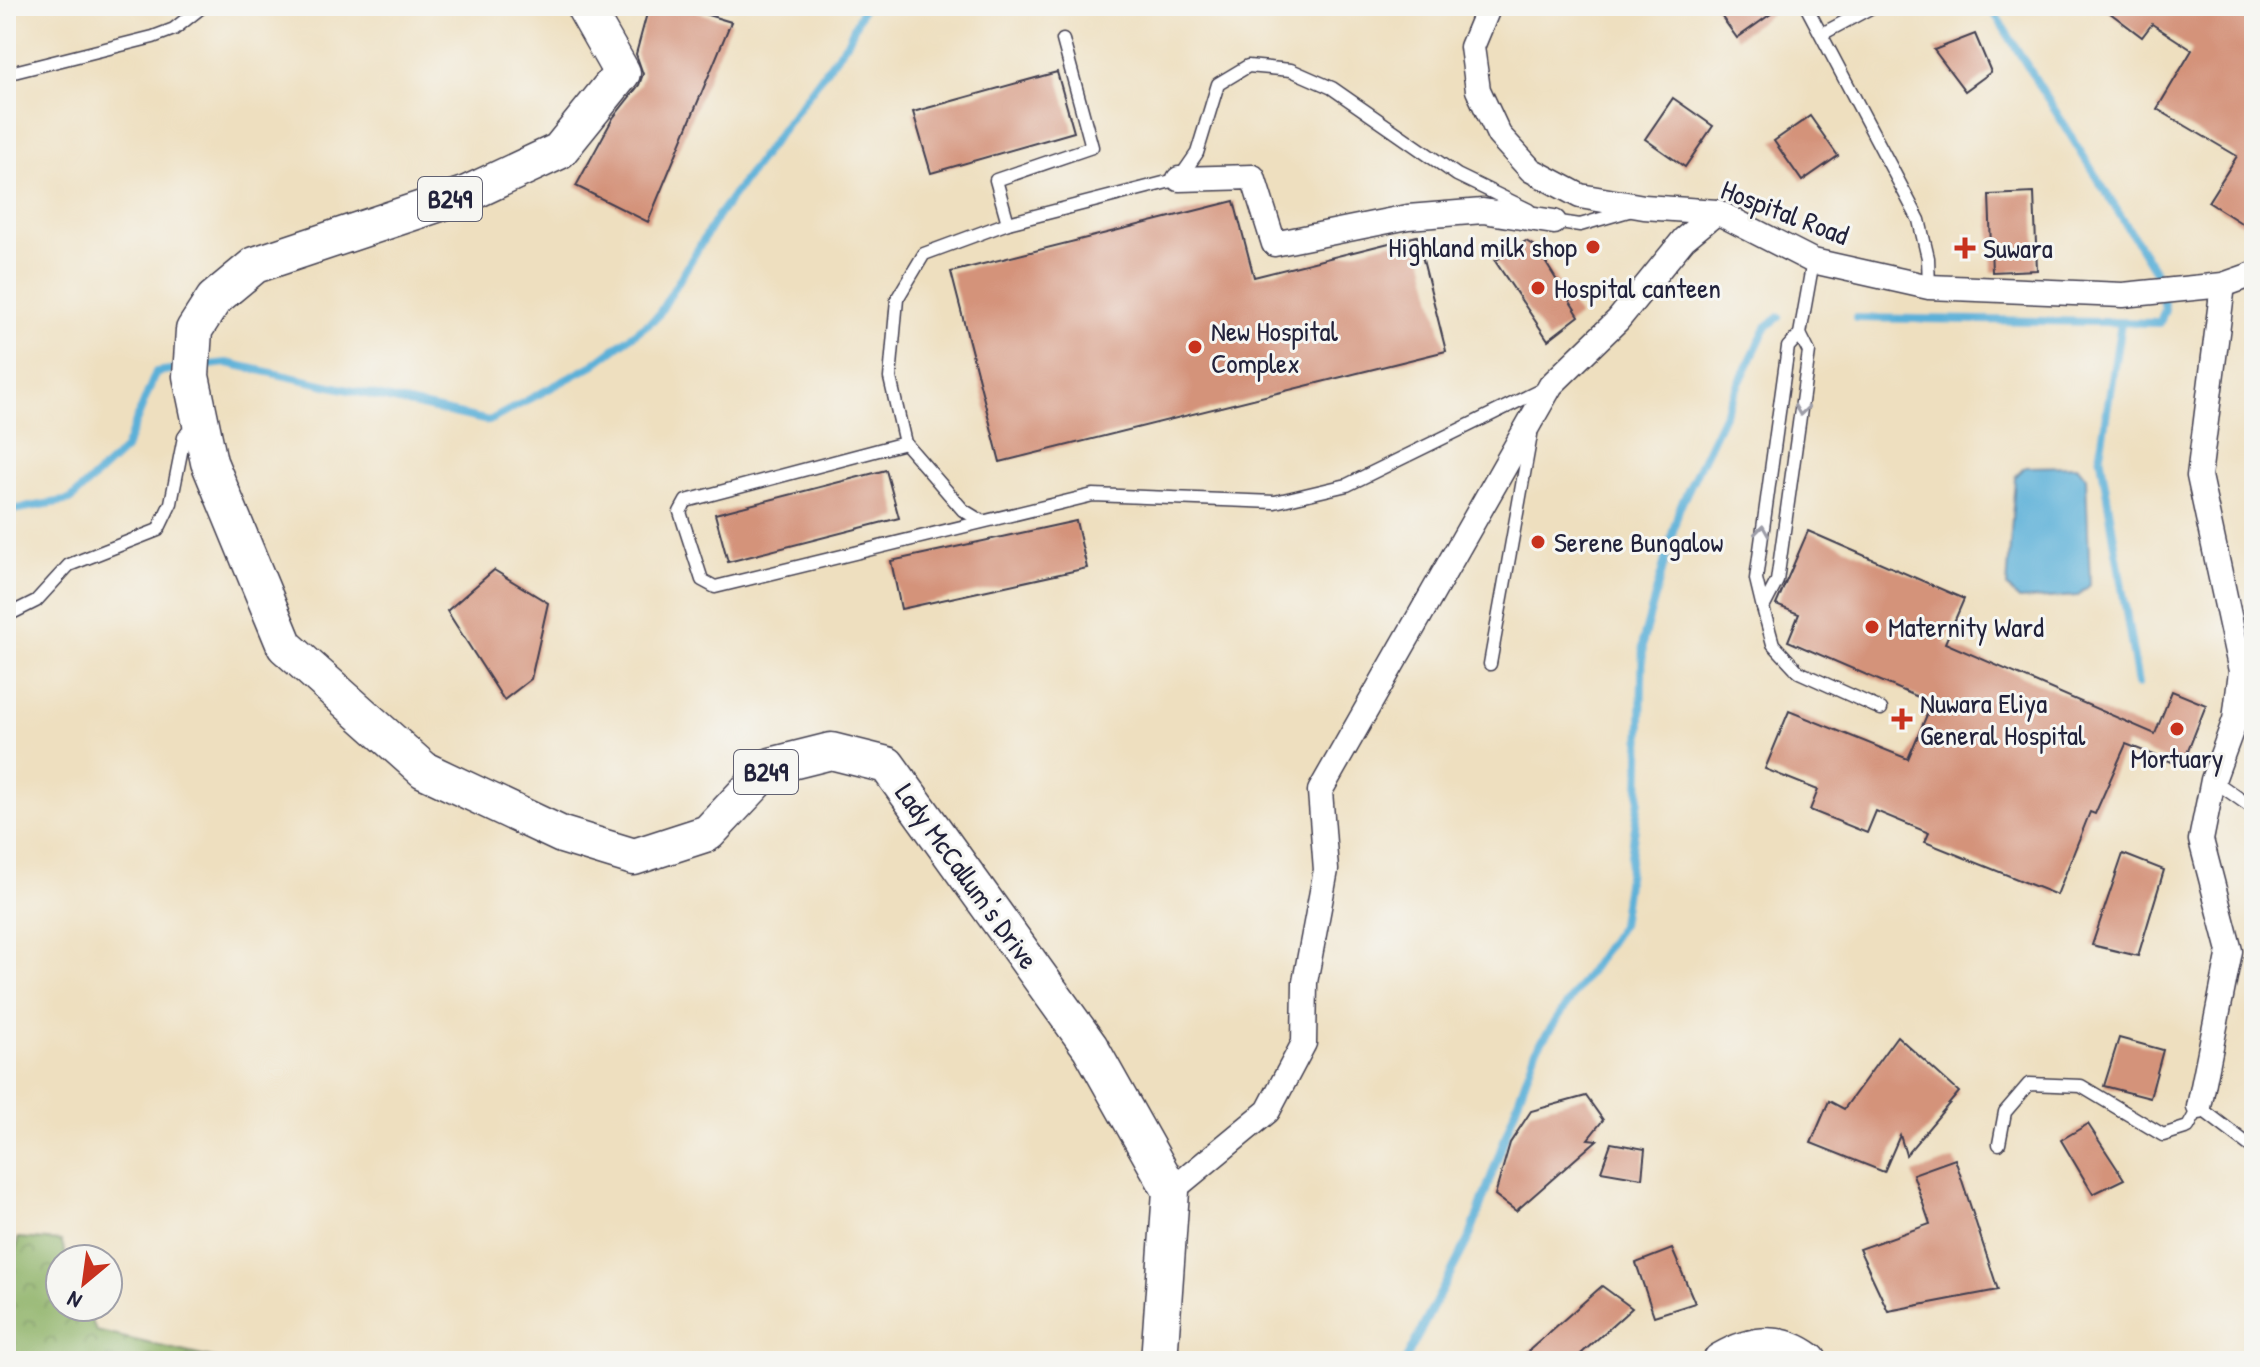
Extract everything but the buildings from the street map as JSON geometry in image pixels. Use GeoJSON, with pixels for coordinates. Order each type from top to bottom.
{"type":"FeatureCollection","features":[{"type":"Feature","properties":{"kind":"main road","name":"B249"},"geometry":{"type":"LineString","coordinates":[[201,427],[191,376],[194,330],[214,299],[255,265],[467,194],[559,151],[622,73],[584,6]]}},
{"type":"Feature","properties":{"kind":"main road","name":"Lady McCallum's Drive"},"geometry":{"type":"LineString","coordinates":[[201,427],[209,462],[285,646],[424,770],[562,835],[634,857],[708,833],[771,766],[831,751],[887,765],[1090,1047],[1171,1191]]}},
{"type":"Feature","properties":{"kind":"main road"},"geometry":{"type":"LineString","coordinates":[[1159,1361],[1171,1191]]}},
{"type":"Feature","properties":{"kind":"main road"},"geometry":{"type":"LineString","coordinates":[[1721,1361],[1747,1346],[1794,1349],[1809,1361]]}},
{"type":"Feature","properties":{"kind":"street","name":"Hospital Road"},"geometry":{"type":"LineString","coordinates":[[1489,6],[1472,47],[1478,90],[1499,135],[1531,170],[1580,196],[1644,207],[1717,212],[1813,261],[1929,287],[2123,295],[2223,285],[2254,274]]}},
{"type":"Feature","properties":{"kind":"street"},"geometry":{"type":"LineString","coordinates":[[1179,179],[1253,177],[1274,244],[1408,217],[1483,211],[1554,222]]}},
{"type":"Feature","properties":{"kind":"street"},"geometry":{"type":"LineString","coordinates":[[1171,1191],[1268,1111],[1304,1043],[1305,982],[1326,870],[1320,791],[1551,385],[1618,320],[1684,239],[1717,212]]}},
{"type":"Feature","properties":{"kind":"street"},"geometry":{"type":"LineString","coordinates":[[2199,1107],[2230,951],[2201,840],[2213,780],[2235,720],[2241,671],[2199,476],[2223,285]]}},
{"type":"Feature","properties":{"kind":"lane"},"geometry":{"type":"LineString","coordinates":[[6,74],[153,37],[174,29],[203,6]]}},
{"type":"Feature","properties":{"kind":"lane"},"geometry":{"type":"LineString","coordinates":[[1806,6],[1919,220],[1928,258],[1929,287]]}},
{"type":"Feature","properties":{"kind":"lane"},"geometry":{"type":"LineString","coordinates":[[1822,34],[1874,6]]}},
{"type":"Feature","properties":{"kind":"lane"},"geometry":{"type":"LineString","coordinates":[[1008,223],[996,180],[1092,147],[1063,40]]}},
{"type":"Feature","properties":{"kind":"lane"},"geometry":{"type":"LineString","coordinates":[[981,521],[963,510],[905,443],[890,378],[897,299],[924,254],[1008,223],[1179,179],[1197,153],[1218,84],[1248,66],[1291,70],[1332,88],[1457,175],[1554,222],[1580,225],[1644,207]]}},
{"type":"Feature","properties":{"kind":"lane"},"geometry":{"type":"LineString","coordinates":[[1813,261],[1800,334],[1788,347],[1756,579],[1773,644],[1799,672],[1881,709]]}},
{"type":"Feature","properties":{"kind":"lane"},"geometry":{"type":"LineString","coordinates":[[1763,608],[1777,581],[1809,352],[1800,334]]}},
{"type":"Feature","properties":{"kind":"lane"},"geometry":{"type":"LineString","coordinates":[[905,443],[686,501],[680,512],[702,580],[715,587],[1093,495],[1275,502],[1347,485],[1551,385]]}},
{"type":"Feature","properties":{"kind":"lane"},"geometry":{"type":"LineString","coordinates":[[1490,664],[1535,414]]}},
{"type":"Feature","properties":{"kind":"lane"},"geometry":{"type":"LineString","coordinates":[[6,616],[36,601],[69,565],[158,530],[171,503],[184,437],[189,430],[201,427]]}},
{"type":"Feature","properties":{"kind":"lane"},"geometry":{"type":"LineString","coordinates":[[2213,780],[2254,809]]}},
{"type":"Feature","properties":{"kind":"lane"},"geometry":{"type":"LineString","coordinates":[[1999,1144],[2005,1112],[2029,1084],[2081,1086],[2163,1135],[2188,1127],[2199,1107],[2254,1149]]}},
{"type":"Feature","properties":{"kind":"green space"},"geometry":{"type":"Polygon","coordinates":[[[18,1238],[61,1241],[44,1243],[44,1323],[93,1323],[96,1331],[224,1361],[6,1361],[6,1285],[12,1280],[18,1238]]]}},
{"type":"Feature","properties":{"kind":"water"},"geometry":{"type":"Polygon","coordinates":[[[2077,466],[2086,477],[2090,585],[2077,596],[2019,600],[2007,587],[2015,477],[2025,467],[2077,466]]]}},
{"type":"Feature","properties":{"kind":"waterway"},"geometry":{"type":"LineString","coordinates":[[201,366],[227,363],[489,421],[593,365],[657,317],[717,217],[848,41],[864,6]]}},
{"type":"Feature","properties":{"kind":"waterway"},"geometry":{"type":"LineString","coordinates":[[1856,318],[2160,323],[2165,309],[2158,276],[1990,6]]}},
{"type":"Feature","properties":{"kind":"waterway"},"geometry":{"type":"LineString","coordinates":[[1405,1361],[1470,1236],[1536,1050],[1621,925],[1639,799],[1643,640],[1679,509],[1766,327],[1779,317]]}},
{"type":"Feature","properties":{"kind":"waterway"},"geometry":{"type":"LineString","coordinates":[[2121,323],[2100,454],[2138,684]]}},
{"type":"Feature","properties":{"kind":"waterway"},"geometry":{"type":"LineString","coordinates":[[6,511],[70,500],[125,449],[156,372],[184,368]]}},
{"type":"Feature","properties":{"kind":"place","name":"Highland milk shop"},"geometry":{"type":"Point","coordinates":[1593,247]}},
{"type":"Feature","properties":{"kind":"place","name":"Suwara"},"geometry":{"type":"Point","coordinates":[1965,248]}},
{"type":"Feature","properties":{"kind":"place","name":"Hospital canteen"},"geometry":{"type":"Point","coordinates":[1538,288]}},
{"type":"Feature","properties":{"kind":"place","name":"New Hospital Complex"},"geometry":{"type":"Point","coordinates":[1195,347]}},
{"type":"Feature","properties":{"kind":"place","name":"Serene Bungalow"},"geometry":{"type":"Point","coordinates":[1538,542]}},
{"type":"Feature","properties":{"kind":"place","name":"Maternity Ward"},"geometry":{"type":"Point","coordinates":[1872,627]}},
{"type":"Feature","properties":{"kind":"place","name":"Nuwara Eliya General Hospital"},"geometry":{"type":"Point","coordinates":[1902,719]}},
{"type":"Feature","properties":{"kind":"place","name":"Mortuary"},"geometry":{"type":"Point","coordinates":[2177,729]}}]}
